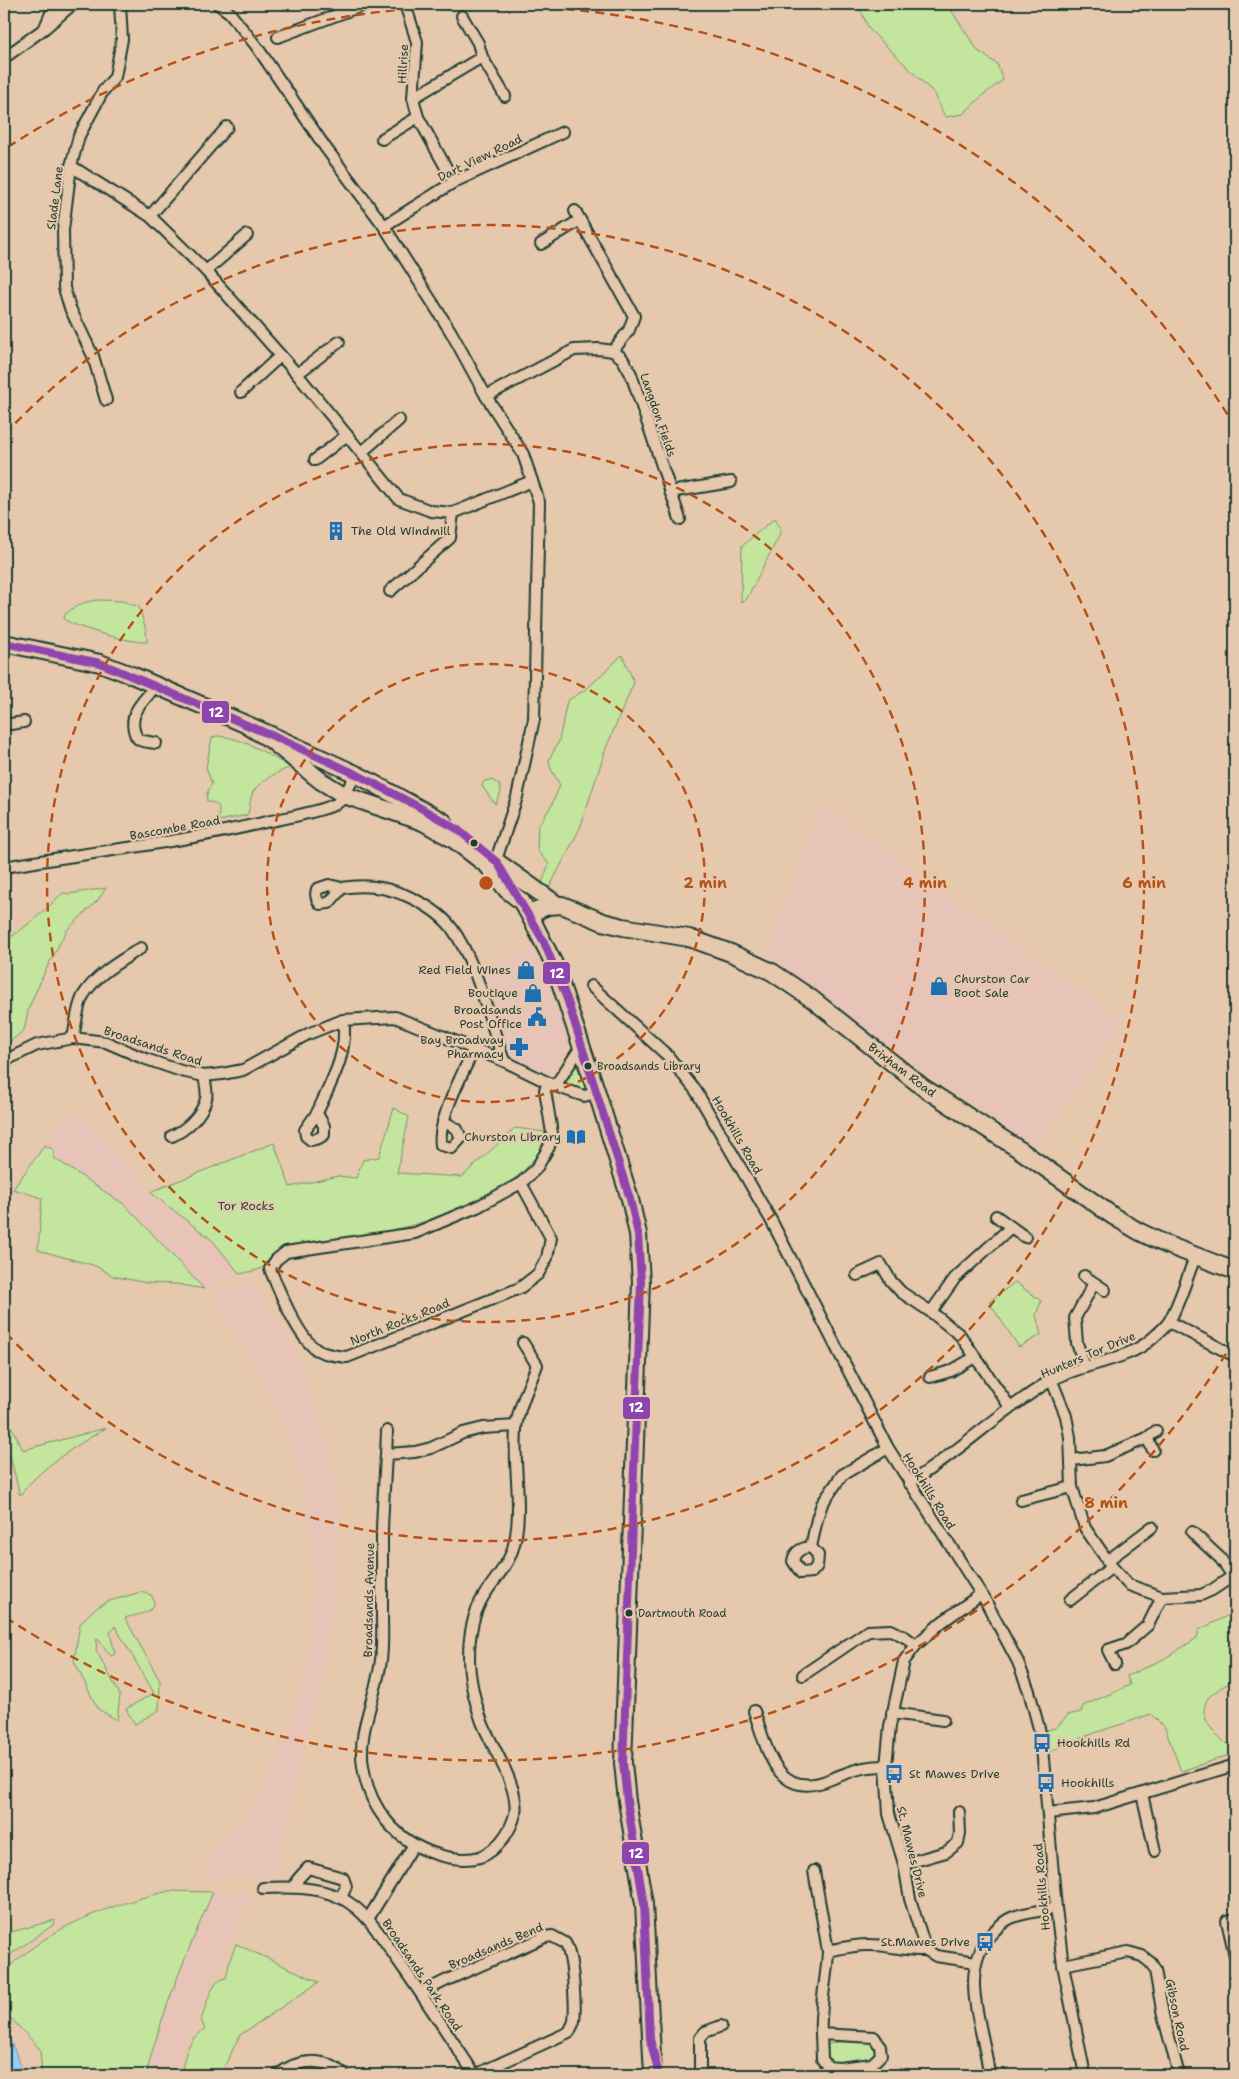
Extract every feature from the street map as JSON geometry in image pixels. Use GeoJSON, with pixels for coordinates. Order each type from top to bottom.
{"type":"FeatureCollection","features":[{"type":"Feature","properties":{"kind":"main road"},"geometry":{"type":"LineString","coordinates":[[4,643],[100,663],[358,774],[456,829],[493,862],[525,908],[554,964],[630,1199],[638,1234],[641,1282],[622,1764],[644,1904],[652,2075]]}},
{"type":"Feature","properties":{"kind":"main road"},"geometry":{"type":"LineString","coordinates":[[248,726],[271,740],[321,781],[344,795],[422,822],[493,862]]}},
{"type":"Feature","properties":{"kind":"main road","name":"Brixham Road"},"geometry":{"type":"LineString","coordinates":[[493,862],[556,904],[603,922],[622,927],[689,938],[731,953],[772,972],[812,999],[924,1088],[1020,1150],[1113,1216],[1138,1231],[1195,1257],[1235,1271]]}},
{"type":"Feature","properties":{"kind":"main road"},"geometry":{"type":"LineString","coordinates":[[525,908],[556,904]]}},
{"type":"Feature","properties":{"kind":"main road"},"geometry":{"type":"LineString","coordinates":[[650,2039],[659,2075]]}},
{"type":"Feature","properties":{"kind":"street"},"geometry":{"type":"LineString","coordinates":[[45,28],[55,4]]}},
{"type":"Feature","properties":{"kind":"street"},"geometry":{"type":"LineString","coordinates":[[4,58],[45,28],[73,4]]}},
{"type":"Feature","properties":{"kind":"street","name":"Slade Lane"},"geometry":{"type":"LineString","coordinates":[[106,400],[93,356],[70,308],[64,288],[63,230],[71,166],[79,136],[103,91],[115,77],[122,39],[120,4]]}},
{"type":"Feature","properties":{"kind":"street"},"geometry":{"type":"LineString","coordinates":[[218,4],[229,12],[257,47],[325,146],[384,226],[452,332],[486,396],[523,454],[539,502],[534,719],[517,797],[498,854],[493,862]]}},
{"type":"Feature","properties":{"kind":"street"},"geometry":{"type":"LineString","coordinates":[[278,37],[366,4]]}},
{"type":"Feature","properties":{"kind":"street","name":"Hillrise"},"geometry":{"type":"LineString","coordinates":[[405,4],[417,42],[413,98],[418,117],[454,182]]}},
{"type":"Feature","properties":{"kind":"street"},"geometry":{"type":"LineString","coordinates":[[462,16],[478,43],[482,57],[505,96]]}},
{"type":"Feature","properties":{"kind":"street","name":"Hillrise"},"geometry":{"type":"LineString","coordinates":[[413,98],[482,57]]}},
{"type":"Feature","properties":{"kind":"street"},"geometry":{"type":"LineString","coordinates":[[382,139],[418,117]]}},
{"type":"Feature","properties":{"kind":"street"},"geometry":{"type":"LineString","coordinates":[[150,216],[227,127]]}},
{"type":"Feature","properties":{"kind":"street","name":"Dart View Road"},"geometry":{"type":"LineString","coordinates":[[384,226],[454,182],[563,132]]}},
{"type":"Feature","properties":{"kind":"street"},"geometry":{"type":"LineString","coordinates":[[71,166],[150,216],[206,271],[297,374],[398,498],[431,512],[453,513],[532,481]]}},
{"type":"Feature","properties":{"kind":"street"},"geometry":{"type":"LineString","coordinates":[[486,396],[574,350],[599,349],[613,351],[628,330],[634,316],[577,215],[541,244]]}},
{"type":"Feature","properties":{"kind":"street"},"geometry":{"type":"LineString","coordinates":[[206,271],[247,235]]}},
{"type":"Feature","properties":{"kind":"street"},"geometry":{"type":"LineString","coordinates":[[297,374],[339,342]]}},
{"type":"Feature","properties":{"kind":"street","name":"Langdon Fields"},"geometry":{"type":"LineString","coordinates":[[613,351],[622,358],[631,374],[680,519]]}},
{"type":"Feature","properties":{"kind":"street"},"geometry":{"type":"LineString","coordinates":[[241,392],[280,356]]}},
{"type":"Feature","properties":{"kind":"street"},"geometry":{"type":"LineString","coordinates":[[362,452],[399,420]]}},
{"type":"Feature","properties":{"kind":"street"},"geometry":{"type":"LineString","coordinates":[[315,460],[347,435]]}},
{"type":"Feature","properties":{"kind":"street"},"geometry":{"type":"LineString","coordinates":[[670,492],[732,482]]}},
{"type":"Feature","properties":{"kind":"street"},"geometry":{"type":"LineString","coordinates":[[390,590],[450,538],[453,513]]}},
{"type":"Feature","properties":{"kind":"street"},"geometry":{"type":"LineString","coordinates":[[155,686],[135,712],[133,724],[136,736],[140,740],[156,743]]}},
{"type":"Feature","properties":{"kind":"street"},"geometry":{"type":"LineString","coordinates":[[4,725],[24,722]]}},
{"type":"Feature","properties":{"kind":"street"},"geometry":{"type":"LineString","coordinates":[[344,795],[352,779],[358,774]]}},
{"type":"Feature","properties":{"kind":"street","name":"Bascombe Road"},"geometry":{"type":"LineString","coordinates":[[4,867],[194,838],[335,804],[341,801],[344,795]]}},
{"type":"Feature","properties":{"kind":"street"},"geometry":{"type":"LineString","coordinates":[[342,888],[361,885],[382,887],[396,891],[418,900],[451,927],[470,961],[504,1061]]}},
{"type":"Feature","properties":{"kind":"street"},"geometry":{"type":"LineString","coordinates":[[73,1038],[82,997],[93,983],[109,969],[141,948]]}},
{"type":"Feature","properties":{"kind":"street","name":"Hookhills Road"},"geometry":{"type":"LineString","coordinates":[[592,986],[668,1056],[696,1090],[771,1220],[888,1448],[982,1594],[1018,1662],[1029,1691],[1041,1736],[1063,1966],[1085,2075]]}},
{"type":"Feature","properties":{"kind":"street","name":"Broadsands Road"},"geometry":{"type":"LineString","coordinates":[[4,1061],[37,1045],[73,1038],[106,1042],[157,1063],[204,1076],[243,1070],[308,1034],[343,1020],[395,1017],[504,1061],[552,1084],[584,1096],[597,1093]]}},
{"type":"Feature","properties":{"kind":"street"},"geometry":{"type":"LineString","coordinates":[[317,1114],[339,1065],[346,1034],[343,1020]]}},
{"type":"Feature","properties":{"kind":"street"},"geometry":{"type":"LineString","coordinates":[[552,1084],[581,1047]]}},
{"type":"Feature","properties":{"kind":"street"},"geometry":{"type":"LineString","coordinates":[[444,1121],[474,1049]]}},
{"type":"Feature","properties":{"kind":"street"},"geometry":{"type":"LineString","coordinates":[[172,1136],[182,1132],[203,1106],[207,1098],[204,1076]]}},
{"type":"Feature","properties":{"kind":"street","name":"North Rocks Road"},"geometry":{"type":"LineString","coordinates":[[520,1183],[551,1238],[547,1258],[538,1274],[520,1288],[347,1357],[330,1355],[316,1350],[302,1333],[286,1306],[270,1270],[276,1260],[286,1252],[415,1233],[477,1207],[520,1183],[536,1169],[549,1147],[552,1132],[545,1090],[552,1084]]}},
{"type":"Feature","properties":{"kind":"street"},"geometry":{"type":"LineString","coordinates":[[996,1216],[1010,1228],[1025,1237]]}},
{"type":"Feature","properties":{"kind":"street"},"geometry":{"type":"LineString","coordinates":[[931,1312],[954,1278],[1010,1228]]}},
{"type":"Feature","properties":{"kind":"street","name":"Hunters Tor Drive"},"geometry":{"type":"LineString","coordinates":[[909,1483],[938,1465],[1010,1407],[1052,1381],[1085,1367],[1137,1350],[1152,1339],[1169,1322],[1195,1257]]}},
{"type":"Feature","properties":{"kind":"street"},"geometry":{"type":"LineString","coordinates":[[857,1275],[890,1258]]}},
{"type":"Feature","properties":{"kind":"street"},"geometry":{"type":"LineString","coordinates":[[881,1264],[891,1281],[901,1292],[931,1312],[960,1335],[1010,1407]]}},
{"type":"Feature","properties":{"kind":"street"},"geometry":{"type":"LineString","coordinates":[[1084,1276],[1105,1290]]}},
{"type":"Feature","properties":{"kind":"street"},"geometry":{"type":"LineString","coordinates":[[1085,1367],[1077,1343],[1075,1318],[1094,1283]]}},
{"type":"Feature","properties":{"kind":"street"},"geometry":{"type":"LineString","coordinates":[[1169,1322],[1235,1356]]}},
{"type":"Feature","properties":{"kind":"street","name":"Broadsands Avenue"},"geometry":{"type":"LineString","coordinates":[[387,1431],[382,1530],[381,1660],[365,1727],[362,1764],[371,1799],[396,1832],[414,1846],[453,1859],[463,1860],[480,1856],[493,1850],[501,1841],[515,1815],[512,1786],[483,1724],[474,1694],[469,1656],[476,1611],[512,1551],[516,1532],[516,1426],[537,1365],[523,1343]]}},
{"type":"Feature","properties":{"kind":"street"},"geometry":{"type":"LineString","coordinates":[[930,1377],[951,1371],[975,1357]]}},
{"type":"Feature","properties":{"kind":"street"},"geometry":{"type":"LineString","coordinates":[[1052,1381],[1066,1416],[1072,1460],[1072,1487],[1086,1528],[1109,1564],[1129,1585],[1162,1597],[1201,1595],[1233,1576],[1220,1558],[1192,1532]]}},
{"type":"Feature","properties":{"kind":"street"},"geometry":{"type":"LineString","coordinates":[[386,1454],[414,1452],[431,1448],[464,1433],[483,1428],[516,1426]]}},
{"type":"Feature","properties":{"kind":"street"},"geometry":{"type":"LineString","coordinates":[[1072,1460],[1105,1456],[1146,1438],[1156,1431]]}},
{"type":"Feature","properties":{"kind":"street"},"geometry":{"type":"LineString","coordinates":[[1146,1438],[1153,1450]]}},
{"type":"Feature","properties":{"kind":"street"},"geometry":{"type":"LineString","coordinates":[[811,1547],[822,1504],[842,1475],[888,1448]]}},
{"type":"Feature","properties":{"kind":"street"},"geometry":{"type":"LineString","coordinates":[[1022,1500],[1072,1487]]}},
{"type":"Feature","properties":{"kind":"street"},"geometry":{"type":"LineString","coordinates":[[1070,1600],[1152,1527]]}},
{"type":"Feature","properties":{"kind":"street","name":"St. Mawes Drive"},"geometry":{"type":"LineString","coordinates":[[926,1950],[912,1907],[904,1864],[889,1814],[886,1766],[892,1713],[904,1661],[916,1645],[942,1622],[982,1594]]}},
{"type":"Feature","properties":{"kind":"street"},"geometry":{"type":"LineString","coordinates":[[1115,1664],[1108,1650],[1126,1644],[1148,1626],[1162,1597]]}},
{"type":"Feature","properties":{"kind":"street"},"geometry":{"type":"LineString","coordinates":[[803,1675],[868,1631],[891,1630],[899,1633],[916,1645]]}},
{"type":"Feature","properties":{"kind":"street"},"geometry":{"type":"LineString","coordinates":[[754,1711],[778,1772],[791,1781],[800,1784],[812,1784],[867,1766],[886,1766]]}},
{"type":"Feature","properties":{"kind":"street"},"geometry":{"type":"LineString","coordinates":[[892,1713],[943,1720]]}},
{"type":"Feature","properties":{"kind":"street"},"geometry":{"type":"LineString","coordinates":[[1048,1813],[1094,1808],[1235,1765]]}},
{"type":"Feature","properties":{"kind":"street"},"geometry":{"type":"LineString","coordinates":[[1142,1794],[1155,1851]]}},
{"type":"Feature","properties":{"kind":"street"},"geometry":{"type":"LineString","coordinates":[[904,1864],[946,1852],[958,1843],[960,1833],[959,1812]]}},
{"type":"Feature","properties":{"kind":"street"},"geometry":{"type":"LineString","coordinates":[[368,1919],[414,1846]]}},
{"type":"Feature","properties":{"kind":"street"},"geometry":{"type":"LineString","coordinates":[[295,1886],[298,1879],[308,1868],[328,1873],[343,1878],[346,1886],[341,1898]]}},
{"type":"Feature","properties":{"kind":"street"},"geometry":{"type":"LineString","coordinates":[[814,1871],[828,1951],[825,1995],[820,2014],[822,2059],[828,2067],[839,2068],[872,2064],[881,2055],[880,2046],[874,2037],[821,2034]]}},
{"type":"Feature","properties":{"kind":"street","name":"Broadsands Park Road"},"geometry":{"type":"LineString","coordinates":[[263,1888],[295,1886],[317,1890],[341,1898],[368,1919],[421,1993],[475,2075]]}},
{"type":"Feature","properties":{"kind":"street"},"geometry":{"type":"LineString","coordinates":[[989,2075],[988,2061],[975,2006],[974,1980],[979,1952],[990,1936],[1011,1918],[1056,1908]]}},
{"type":"Feature","properties":{"kind":"street"},"geometry":{"type":"LineString","coordinates":[[1226,1921],[1235,1956]]}},
{"type":"Feature","properties":{"kind":"street","name":"Broadsands Bend"},"geometry":{"type":"LineString","coordinates":[[421,1993],[545,1937],[552,1936],[565,1943],[570,1956],[574,2014],[574,2023],[569,2032],[475,2075]]}},
{"type":"Feature","properties":{"kind":"street"},"geometry":{"type":"LineString","coordinates":[[828,1951],[871,1945],[926,1950],[936,1956],[976,1962]]}},
{"type":"Feature","properties":{"kind":"street","name":"Gibson Road"},"geometry":{"type":"LineString","coordinates":[[1063,1966],[1128,1952],[1142,1956],[1151,1963],[1155,1970],[1163,2015],[1179,2075]]}},
{"type":"Feature","properties":{"kind":"street"},"geometry":{"type":"LineString","coordinates":[[700,2075],[700,2038],[704,2032],[721,2026]]}},
{"type":"Feature","properties":{"kind":"street"},"geometry":{"type":"LineString","coordinates":[[278,2075],[300,2062],[314,2061],[325,2063],[338,2069],[344,2075]]}},
{"type":"Feature","properties":{"kind":"shaded area","name":"Churston Car Boot Sale"},"geometry":{"type":"Polygon","coordinates":[[[824,806],[1115,1015],[1127,1013],[1051,1126],[1031,1148],[1026,1142],[767,960],[780,913],[824,806]]]}},
{"type":"Feature","properties":{"kind":"shaded area"},"geometry":{"type":"Polygon","coordinates":[[[535,951],[545,973],[570,1045],[552,1076],[512,1059],[480,967],[535,951]]]}},
{"type":"Feature","properties":{"kind":"shaded area"},"geometry":{"type":"Polygon","coordinates":[[[78,1111],[150,1192],[212,1240],[240,1274],[204,1289],[125,1205],[54,1158],[54,1150],[45,1145],[56,1129],[78,1111]]]}},
{"type":"Feature","properties":{"kind":"shaded area"},"geometry":{"type":"Polygon","coordinates":[[[250,1281],[291,1343],[302,1370],[328,1450],[340,1513],[335,1594],[321,1683],[299,1760],[287,1830],[271,1880],[241,1875],[205,1879],[205,1865],[212,1850],[244,1818],[266,1781],[294,1714],[305,1672],[313,1613],[315,1554],[306,1501],[289,1439],[265,1385],[210,1296],[221,1289],[250,1281]]]}},
{"type":"Feature","properties":{"kind":"shaded area"},"geometry":{"type":"Polygon","coordinates":[[[213,1892],[252,1893],[182,2050],[178,2075],[146,2075],[152,2048],[173,1984],[213,1892]]]}},
{"type":"Feature","properties":{"kind":"green space"},"geometry":{"type":"Polygon","coordinates":[[[858,4],[947,4],[978,51],[997,64],[1003,80],[983,95],[963,114],[945,117],[935,94],[869,29],[858,4]]]}},
{"type":"Feature","properties":{"kind":"green space"},"geometry":{"type":"Polygon","coordinates":[[[775,518],[780,527],[780,534],[746,600],[741,602],[742,546],[775,518]]]}},
{"type":"Feature","properties":{"kind":"green space"},"geometry":{"type":"Polygon","coordinates":[[[101,600],[122,601],[139,607],[146,630],[147,642],[104,634],[80,627],[64,619],[69,611],[77,606],[86,602],[101,600]]]}},
{"type":"Feature","properties":{"kind":"green space"},"geometry":{"type":"Polygon","coordinates":[[[622,655],[634,682],[606,748],[580,828],[549,888],[541,885],[549,864],[537,850],[538,826],[552,805],[560,785],[550,767],[549,760],[559,741],[567,701],[588,688],[622,655]]]}},
{"type":"Feature","properties":{"kind":"green space"},"geometry":{"type":"Polygon","coordinates":[[[216,736],[227,737],[246,743],[291,767],[270,777],[256,788],[252,795],[247,815],[219,821],[218,805],[207,801],[208,792],[212,784],[206,767],[212,738],[216,736]]]}},
{"type":"Feature","properties":{"kind":"green space"},"geometry":{"type":"Polygon","coordinates":[[[491,780],[499,784],[501,792],[495,804],[482,786],[484,781],[491,780]]]}},
{"type":"Feature","properties":{"kind":"green space"},"geometry":{"type":"Polygon","coordinates":[[[106,888],[98,900],[67,930],[46,969],[29,1007],[24,1030],[4,1047],[4,940],[26,926],[63,893],[69,894],[106,888]]]}},
{"type":"Feature","properties":{"kind":"green space"},"geometry":{"type":"Polygon","coordinates":[[[576,1064],[585,1088],[580,1091],[566,1084],[576,1064]]]}},
{"type":"Feature","properties":{"kind":"green space","name":"Tor Rocks"},"geometry":{"type":"Polygon","coordinates":[[[394,1108],[409,1117],[397,1173],[462,1177],[515,1128],[545,1132],[538,1153],[523,1171],[502,1188],[477,1201],[451,1213],[424,1222],[378,1233],[288,1245],[280,1249],[262,1268],[240,1274],[212,1240],[150,1192],[274,1143],[290,1187],[338,1176],[356,1178],[363,1160],[379,1157],[394,1108]]]}},
{"type":"Feature","properties":{"kind":"green space"},"geometry":{"type":"Polygon","coordinates":[[[45,1145],[54,1150],[54,1158],[125,1205],[204,1289],[176,1284],[147,1283],[113,1276],[96,1266],[38,1250],[42,1198],[13,1189],[45,1145]]]}},
{"type":"Feature","properties":{"kind":"green space"},"geometry":{"type":"Polygon","coordinates":[[[1015,1282],[1041,1301],[1036,1315],[1041,1335],[1019,1347],[989,1302],[1015,1282]]]}},
{"type":"Feature","properties":{"kind":"green space"},"geometry":{"type":"Polygon","coordinates":[[[4,1412],[23,1450],[106,1428],[48,1466],[20,1495],[10,1455],[4,1447],[4,1412]]]}},
{"type":"Feature","properties":{"kind":"green space"},"geometry":{"type":"Polygon","coordinates":[[[141,1592],[151,1595],[154,1606],[147,1612],[125,1618],[160,1681],[159,1710],[135,1724],[126,1709],[154,1693],[115,1626],[110,1633],[115,1654],[111,1656],[97,1638],[96,1650],[120,1695],[117,1720],[98,1709],[74,1661],[80,1624],[92,1611],[106,1602],[141,1592]]]}},
{"type":"Feature","properties":{"kind":"green space"},"geometry":{"type":"Polygon","coordinates":[[[1235,1612],[1235,1679],[1209,1697],[1204,1707],[1204,1713],[1209,1725],[1226,1744],[1235,1743],[1235,1753],[1181,1771],[1165,1728],[1151,1714],[1088,1735],[1051,1751],[1047,1730],[1056,1728],[1068,1715],[1081,1712],[1083,1706],[1130,1685],[1127,1676],[1164,1659],[1197,1638],[1199,1630],[1235,1612]]]}},
{"type":"Feature","properties":{"kind":"green space"},"geometry":{"type":"Polygon","coordinates":[[[169,1891],[213,1892],[167,2005],[146,2075],[42,2075],[40,2049],[4,2011],[6,1981],[11,1966],[41,1942],[75,1922],[113,1907],[169,1891]]]}},
{"type":"Feature","properties":{"kind":"green space"},"geometry":{"type":"Polygon","coordinates":[[[55,1920],[53,1925],[4,1959],[4,1934],[55,1920]]]}},
{"type":"Feature","properties":{"kind":"green space"},"geometry":{"type":"Polygon","coordinates":[[[236,1944],[319,1982],[240,2035],[220,2075],[181,2075],[191,2043],[205,2029],[201,2020],[210,1994],[216,1984],[226,1978],[236,1944]]]}},
{"type":"Feature","properties":{"kind":"green space"},"geometry":{"type":"Polygon","coordinates":[[[837,2042],[873,2042],[875,2055],[852,2063],[833,2062],[827,2057],[825,2048],[829,2044],[837,2042]]]}},
{"type":"Feature","properties":{"kind":"water"},"geometry":{"type":"Polygon","coordinates":[[[4,2030],[21,2066],[15,2075],[4,2075],[4,2030]]]}},
{"type":"Feature","properties":{"kind":"transit line","name":"12"},"geometry":{"type":"LineString","coordinates":[[4,643],[100,663],[273,736],[358,775],[419,807],[457,829],[497,862],[544,942],[567,999],[630,1199],[638,1234],[641,1282],[623,1763],[627,1801],[644,1904],[650,2039],[659,2075]]}},
{"type":"Feature","properties":{"kind":"place","name":"The Old Windmill"},"geometry":{"type":"Point","coordinates":[336,531]}},
{"type":"Feature","properties":{"kind":"place","name":"Red Field Wines"},"geometry":{"type":"Point","coordinates":[526,970]}},
{"type":"Feature","properties":{"kind":"place","name":"Churston Car Boot Sale"},"geometry":{"type":"Point","coordinates":[939,986]}},
{"type":"Feature","properties":{"kind":"place","name":"Boutique"},"geometry":{"type":"Point","coordinates":[533,993]}},
{"type":"Feature","properties":{"kind":"place","name":"Broadsands Post Office"},"geometry":{"type":"Point","coordinates":[537,1017]}},
{"type":"Feature","properties":{"kind":"place","name":"Bay Broadway Pharmacy"},"geometry":{"type":"Point","coordinates":[519,1047]}},
{"type":"Feature","properties":{"kind":"place","name":"Broadsands Library"},"geometry":{"type":"Point","coordinates":[588,1066]}},
{"type":"Feature","properties":{"kind":"place","name":"Churston Library"},"geometry":{"type":"Point","coordinates":[576,1137]}},
{"type":"Feature","properties":{"kind":"place","name":"Dartmouth Road"},"geometry":{"type":"Point","coordinates":[629,1613]}},
{"type":"Feature","properties":{"kind":"place","name":"Hookhills Rd"},"geometry":{"type":"Point","coordinates":[1042,1743]}},
{"type":"Feature","properties":{"kind":"place","name":"St Mawes Drive"},"geometry":{"type":"Point","coordinates":[894,1774]}},
{"type":"Feature","properties":{"kind":"place","name":"Hookhills"},"geometry":{"type":"Point","coordinates":[1046,1783]}},
{"type":"Feature","properties":{"kind":"place","name":"St.Mawes Drive"},"geometry":{"type":"Point","coordinates":[985,1942]}}]}
